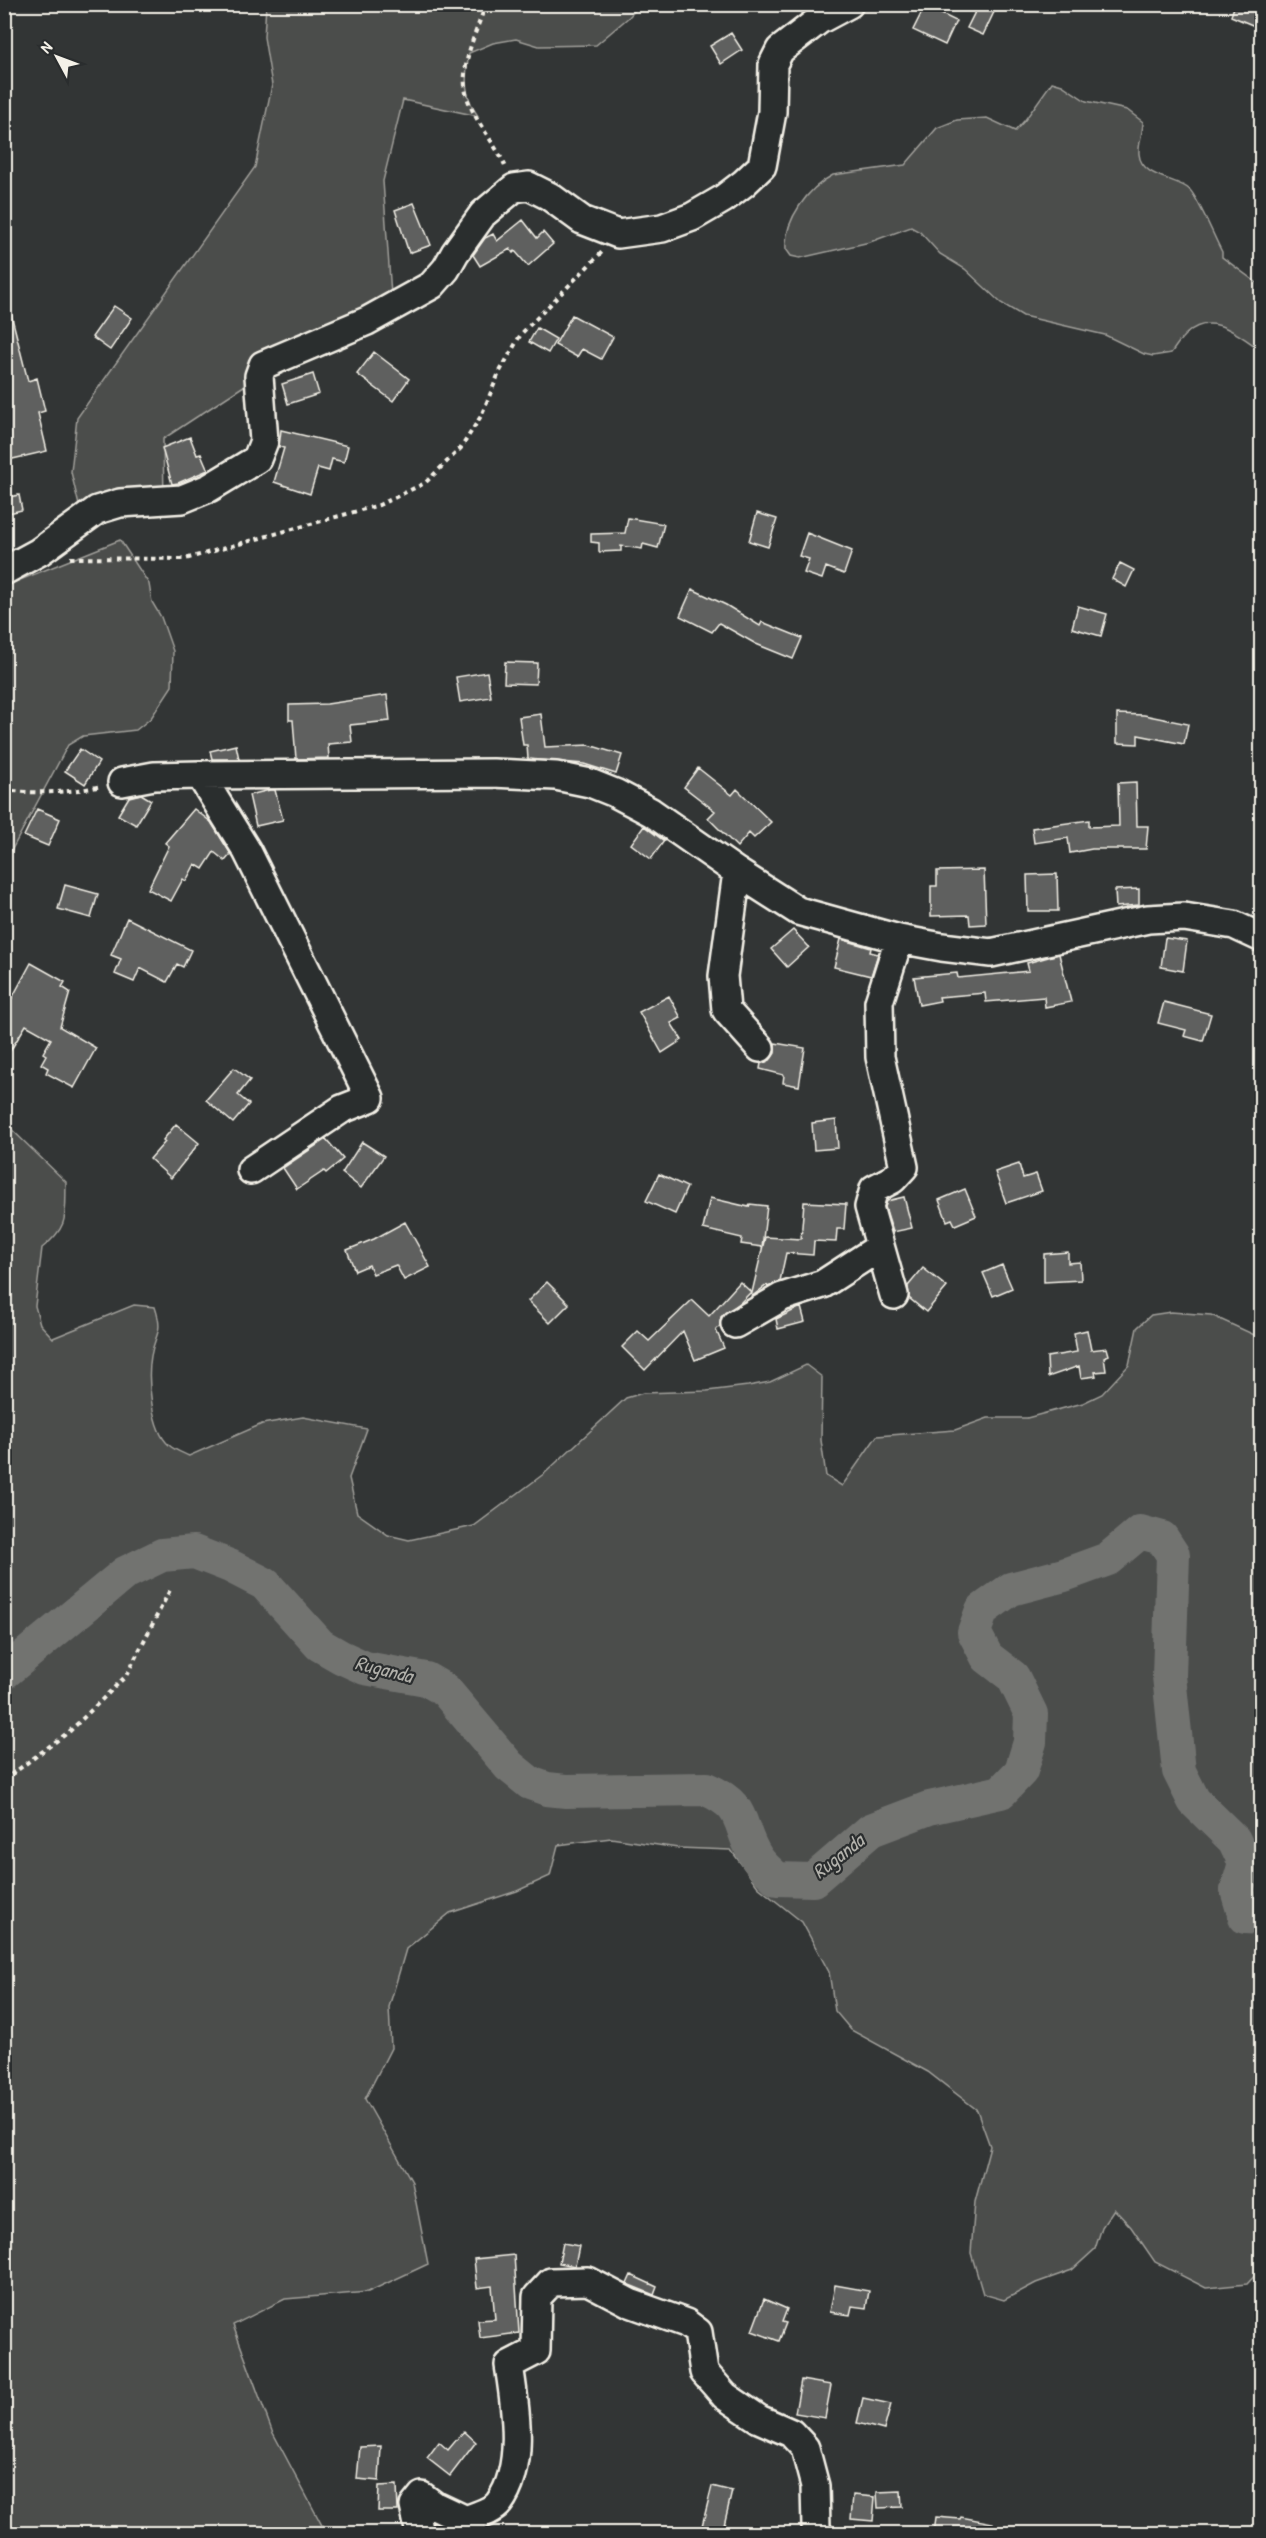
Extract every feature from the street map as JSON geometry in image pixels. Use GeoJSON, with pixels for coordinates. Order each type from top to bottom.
{"type":"FeatureCollection","features":[{"type":"Feature","properties":{"kind":"street"},"geometry":{"type":"LineString","coordinates":[[4,571],[40,550],[97,510],[120,503],[182,499],[209,488],[257,459],[264,441],[259,376],[263,365],[367,321],[432,285],[446,269],[483,214],[514,188],[529,186],[549,196],[582,220],[618,234],[662,228],[692,217],[723,199],[762,165],[772,112],[772,64],[780,50],[819,20],[849,4]]}},
{"type":"Feature","properties":{"kind":"street"},"geometry":{"type":"LineString","coordinates":[[122,782],[154,776],[200,775],[493,773],[556,776],[590,783],[651,812],[737,872],[798,910],[899,939],[991,953],[1148,920],[1184,917],[1234,925],[1262,938]]}},
{"type":"Feature","properties":{"kind":"street"},"geometry":{"type":"LineString","coordinates":[[200,775],[247,850],[370,1098],[342,1109],[251,1170]]}},
{"type":"Feature","properties":{"kind":"street"},"geometry":{"type":"LineString","coordinates":[[737,872],[723,976],[726,1010],[760,1048]]}},
{"type":"Feature","properties":{"kind":"street"},"geometry":{"type":"LineString","coordinates":[[894,1295],[869,1207],[874,1189],[892,1179],[904,1167],[880,1057],[879,1002],[899,939]]}},
{"type":"Feature","properties":{"kind":"street"},"geometry":{"type":"LineString","coordinates":[[735,1324],[782,1297],[823,1284],[880,1247]]}},
{"type":"Feature","properties":{"kind":"street"},"geometry":{"type":"LineString","coordinates":[[420,2534],[414,2506],[417,2499],[422,2496],[434,2505],[466,2520],[498,2505],[513,2475],[516,2412],[509,2365],[536,2351],[537,2297],[544,2289],[551,2282],[588,2281],[630,2303],[686,2323],[698,2332],[704,2372],[725,2396],[759,2419],[791,2433],[805,2448],[815,2486],[816,2527],[819,2534]]}},
{"type":"Feature","properties":{"kind":"path"},"geometry":{"type":"LineString","coordinates":[[486,4],[469,53],[464,83],[468,99],[503,160],[514,188]]}},
{"type":"Feature","properties":{"kind":"path"},"geometry":{"type":"LineString","coordinates":[[40,550],[69,558],[185,559],[379,505],[425,483],[461,448],[481,416],[499,373],[521,334],[618,234]]}},
{"type":"Feature","properties":{"kind":"path"},"geometry":{"type":"LineString","coordinates":[[4,790],[32,793],[83,790],[122,782]]}},
{"type":"Feature","properties":{"kind":"path"},"geometry":{"type":"LineString","coordinates":[[4,1780],[69,1731],[126,1676],[170,1590]]}},
{"type":"Feature","properties":{"kind":"shaded area"},"geometry":{"type":"Polygon","coordinates":[[[266,5],[640,5],[596,45],[539,46],[516,39],[493,43],[469,53],[466,86],[470,101],[478,116],[403,100],[383,181],[392,309],[259,376],[163,439],[164,502],[82,518],[71,472],[77,418],[255,167],[272,85],[264,37],[266,5]]]}},
{"type":"Feature","properties":{"kind":"shaded area"},"geometry":{"type":"Polygon","coordinates":[[[1052,82],[1062,85],[1086,101],[1127,110],[1143,122],[1139,150],[1141,162],[1153,173],[1190,190],[1222,252],[1222,257],[1261,286],[1261,350],[1225,327],[1205,324],[1186,334],[1171,353],[1153,356],[1105,335],[1023,316],[1001,303],[965,269],[940,254],[920,232],[911,227],[870,242],[800,258],[791,256],[786,249],[789,227],[799,206],[815,188],[833,175],[905,165],[937,128],[957,120],[987,118],[1015,131],[1052,82]]]}},
{"type":"Feature","properties":{"kind":"shaded area"},"geometry":{"type":"Polygon","coordinates":[[[120,540],[149,584],[152,602],[161,617],[173,651],[172,686],[151,718],[136,730],[83,736],[68,745],[9,855],[5,878],[5,586],[120,540]]]}},
{"type":"Feature","properties":{"kind":"shaded area"},"geometry":{"type":"Polygon","coordinates":[[[5,1123],[66,1182],[62,1226],[42,1248],[35,1306],[40,1324],[53,1338],[134,1305],[155,1307],[159,1328],[151,1356],[150,1390],[158,1428],[169,1445],[189,1456],[262,1424],[303,1417],[367,1429],[349,1478],[357,1513],[388,1535],[409,1540],[474,1526],[545,1473],[626,1398],[643,1393],[707,1391],[748,1386],[770,1382],[806,1365],[822,1377],[821,1440],[826,1476],[842,1486],[877,1436],[955,1430],[988,1418],[1027,1418],[1083,1403],[1102,1394],[1129,1365],[1137,1328],[1151,1315],[1171,1312],[1211,1315],[1261,1338],[1261,2269],[1247,2284],[1206,2288],[1155,2262],[1131,2227],[1114,2209],[1102,2227],[1095,2249],[1072,2270],[1036,2283],[1004,2300],[983,2294],[971,2253],[975,2202],[990,2146],[977,2110],[928,2072],[851,2030],[835,2011],[829,1972],[802,1922],[758,1887],[731,1850],[678,1848],[611,1838],[558,1845],[550,1876],[517,1891],[450,1913],[406,1949],[389,2007],[391,2048],[365,2099],[412,2182],[428,2264],[368,2292],[285,2299],[233,2325],[272,2431],[326,2533],[5,2533],[5,1123]]]}},
{"type":"Feature","properties":{"kind":"building"},"geometry":{"type":"Polygon","coordinates":[[[979,4],[995,10],[983,35],[967,28],[979,4]]]}},
{"type":"Feature","properties":{"kind":"building"},"geometry":{"type":"Polygon","coordinates":[[[1235,4],[1262,4],[1262,29],[1231,16],[1235,4]]]}},
{"type":"Feature","properties":{"kind":"building"},"geometry":{"type":"Polygon","coordinates":[[[925,6],[956,21],[945,45],[913,30],[925,6]]]}},
{"type":"Feature","properties":{"kind":"building"},"geometry":{"type":"Polygon","coordinates":[[[731,33],[742,50],[721,64],[710,46],[731,33]]]}},
{"type":"Feature","properties":{"kind":"building"},"geometry":{"type":"Polygon","coordinates":[[[414,203],[431,245],[409,253],[395,210],[414,203]]]}},
{"type":"Feature","properties":{"kind":"building"},"geometry":{"type":"Polygon","coordinates":[[[523,220],[537,238],[543,232],[553,244],[528,266],[515,251],[513,253],[510,249],[480,266],[473,255],[485,238],[493,234],[497,241],[523,220]]]}},
{"type":"Feature","properties":{"kind":"building"},"geometry":{"type":"Polygon","coordinates":[[[114,306],[132,318],[110,350],[92,337],[114,306]]]}},
{"type":"Feature","properties":{"kind":"building"},"geometry":{"type":"Polygon","coordinates":[[[4,310],[10,310],[28,381],[37,378],[45,411],[38,413],[47,451],[4,461],[4,310]]]}},
{"type":"Feature","properties":{"kind":"building"},"geometry":{"type":"Polygon","coordinates":[[[572,315],[613,337],[601,359],[582,349],[577,357],[555,345],[572,315]]]}},
{"type":"Feature","properties":{"kind":"building"},"geometry":{"type":"Polygon","coordinates":[[[537,328],[556,339],[548,353],[529,342],[537,328]]]}},
{"type":"Feature","properties":{"kind":"building"},"geometry":{"type":"Polygon","coordinates":[[[374,352],[409,379],[393,401],[357,374],[374,352]]]}},
{"type":"Feature","properties":{"kind":"building"},"geometry":{"type":"Polygon","coordinates":[[[313,374],[319,394],[288,404],[282,384],[313,374]]]}},
{"type":"Feature","properties":{"kind":"building"},"geometry":{"type":"Polygon","coordinates":[[[281,430],[348,446],[344,462],[332,459],[329,471],[318,468],[310,494],[274,482],[284,448],[279,447],[281,430]]]}},
{"type":"Feature","properties":{"kind":"building"},"geometry":{"type":"Polygon","coordinates":[[[190,437],[197,455],[201,454],[208,470],[172,484],[162,448],[190,437]]]}},
{"type":"Feature","properties":{"kind":"building"},"geometry":{"type":"Polygon","coordinates":[[[19,495],[22,510],[4,514],[4,498],[19,495]]]}},
{"type":"Feature","properties":{"kind":"building"},"geometry":{"type":"Polygon","coordinates":[[[757,513],[777,519],[768,547],[749,541],[757,513]]]}},
{"type":"Feature","properties":{"kind":"building"},"geometry":{"type":"Polygon","coordinates":[[[628,518],[664,524],[658,548],[643,544],[642,549],[621,546],[621,551],[599,552],[599,543],[591,542],[591,534],[625,533],[628,518]]]}},
{"type":"Feature","properties":{"kind":"building"},"geometry":{"type":"Polygon","coordinates":[[[807,533],[852,551],[844,574],[826,567],[822,579],[804,573],[809,559],[799,556],[807,533]]]}},
{"type":"Feature","properties":{"kind":"building"},"geometry":{"type":"Polygon","coordinates":[[[1120,563],[1134,570],[1126,587],[1112,579],[1120,563]]]}},
{"type":"Feature","properties":{"kind":"building"},"geometry":{"type":"Polygon","coordinates":[[[692,589],[726,605],[760,626],[762,622],[802,638],[793,659],[756,644],[719,623],[712,632],[680,616],[692,589]]]}},
{"type":"Feature","properties":{"kind":"building"},"geometry":{"type":"Polygon","coordinates":[[[1078,606],[1107,614],[1101,636],[1072,628],[1078,606]]]}},
{"type":"Feature","properties":{"kind":"building"},"geometry":{"type":"Polygon","coordinates":[[[505,662],[537,663],[536,684],[504,683],[505,662]]]}},
{"type":"Feature","properties":{"kind":"building"},"geometry":{"type":"Polygon","coordinates":[[[487,672],[491,697],[460,702],[456,677],[487,672]]]}},
{"type":"Feature","properties":{"kind":"building"},"geometry":{"type":"Polygon","coordinates":[[[387,695],[390,721],[350,725],[352,742],[328,744],[329,758],[296,759],[293,720],[289,720],[289,705],[327,704],[387,695]]]}},
{"type":"Feature","properties":{"kind":"building"},"geometry":{"type":"Polygon","coordinates":[[[541,714],[545,747],[589,745],[622,755],[616,774],[584,764],[528,759],[527,745],[523,745],[519,717],[541,714]]]}},
{"type":"Feature","properties":{"kind":"building"},"geometry":{"type":"Polygon","coordinates":[[[1117,714],[1144,715],[1188,724],[1184,744],[1138,735],[1138,744],[1117,743],[1117,714]]]}},
{"type":"Feature","properties":{"kind":"building"},"geometry":{"type":"Polygon","coordinates":[[[236,745],[239,759],[212,759],[210,751],[236,745]]]}},
{"type":"Feature","properties":{"kind":"building"},"geometry":{"type":"Polygon","coordinates":[[[80,749],[99,762],[85,784],[65,771],[80,749]]]}},
{"type":"Feature","properties":{"kind":"building"},"geometry":{"type":"Polygon","coordinates":[[[698,768],[732,795],[737,789],[771,822],[754,838],[749,833],[737,847],[708,818],[715,811],[684,787],[698,768]]]}},
{"type":"Feature","properties":{"kind":"building"},"geometry":{"type":"Polygon","coordinates":[[[1136,782],[1137,826],[1148,826],[1146,849],[1092,849],[1070,853],[1068,838],[1034,843],[1032,828],[1089,820],[1089,827],[1119,826],[1118,783],[1136,782]]]}},
{"type":"Feature","properties":{"kind":"building"},"geometry":{"type":"Polygon","coordinates":[[[275,790],[283,820],[256,826],[249,795],[275,790]]]}},
{"type":"Feature","properties":{"kind":"building"},"geometry":{"type":"Polygon","coordinates":[[[141,794],[151,800],[136,825],[118,815],[129,797],[141,794]]]}},
{"type":"Feature","properties":{"kind":"building"},"geometry":{"type":"Polygon","coordinates":[[[37,809],[60,819],[48,846],[24,836],[37,809]]]}},
{"type":"Feature","properties":{"kind":"building"},"geometry":{"type":"Polygon","coordinates":[[[194,809],[211,822],[231,854],[225,861],[214,852],[203,869],[195,864],[186,881],[183,879],[171,901],[148,889],[169,846],[165,843],[194,809]]]}},
{"type":"Feature","properties":{"kind":"building"},"geometry":{"type":"Polygon","coordinates":[[[644,826],[664,841],[651,859],[631,844],[644,826]]]}},
{"type":"Feature","properties":{"kind":"building"},"geometry":{"type":"Polygon","coordinates":[[[984,870],[986,924],[970,925],[969,915],[931,916],[931,886],[937,886],[937,871],[984,870]]]}},
{"type":"Feature","properties":{"kind":"building"},"geometry":{"type":"Polygon","coordinates":[[[1057,874],[1058,911],[1028,911],[1027,875],[1057,874]]]}},
{"type":"Feature","properties":{"kind":"building"},"geometry":{"type":"Polygon","coordinates":[[[65,885],[98,894],[91,918],[58,909],[65,885]]]}},
{"type":"Feature","properties":{"kind":"building"},"geometry":{"type":"Polygon","coordinates":[[[1139,889],[1139,905],[1116,907],[1115,890],[1139,889]]]}},
{"type":"Feature","properties":{"kind":"building"},"geometry":{"type":"Polygon","coordinates":[[[127,918],[191,950],[183,967],[177,964],[167,982],[140,968],[134,982],[115,974],[121,959],[111,955],[127,918]]]}},
{"type":"Feature","properties":{"kind":"building"},"geometry":{"type":"Polygon","coordinates":[[[793,930],[809,947],[787,967],[771,949],[793,930]]]}},
{"type":"Feature","properties":{"kind":"building"},"geometry":{"type":"Polygon","coordinates":[[[1165,938],[1187,941],[1183,971],[1161,967],[1165,938]]]}},
{"type":"Feature","properties":{"kind":"building"},"geometry":{"type":"Polygon","coordinates":[[[841,939],[871,948],[870,952],[878,954],[871,976],[834,967],[841,939]]]}},
{"type":"Feature","properties":{"kind":"building"},"geometry":{"type":"Polygon","coordinates":[[[1059,954],[1071,1002],[1045,1007],[1044,997],[986,1002],[985,993],[939,997],[940,1001],[919,1005],[914,977],[957,973],[958,978],[1029,971],[1027,963],[1059,954]]]}},
{"type":"Feature","properties":{"kind":"building"},"geometry":{"type":"Polygon","coordinates":[[[31,963],[65,982],[62,987],[70,992],[60,1027],[96,1048],[74,1088],[46,1073],[48,1068],[41,1064],[46,1055],[43,1053],[51,1039],[26,1025],[4,1061],[4,996],[11,1000],[31,963]]]}},
{"type":"Feature","properties":{"kind":"building"},"geometry":{"type":"Polygon","coordinates":[[[669,996],[681,1018],[671,1023],[682,1040],[662,1053],[639,1012],[669,996]]]}},
{"type":"Feature","properties":{"kind":"building"},"geometry":{"type":"Polygon","coordinates":[[[1164,1002],[1211,1014],[1203,1041],[1184,1036],[1186,1030],[1158,1023],[1164,1002]]]}},
{"type":"Feature","properties":{"kind":"building"},"geometry":{"type":"Polygon","coordinates":[[[775,1043],[805,1048],[799,1086],[783,1083],[784,1075],[760,1069],[761,1063],[770,1060],[775,1053],[775,1043]]]}},
{"type":"Feature","properties":{"kind":"building"},"geometry":{"type":"Polygon","coordinates":[[[234,1068],[250,1080],[238,1095],[249,1104],[233,1123],[206,1100],[234,1068]]]}},
{"type":"Feature","properties":{"kind":"building"},"geometry":{"type":"Polygon","coordinates":[[[836,1120],[838,1148],[814,1150],[812,1123],[836,1120]]]}},
{"type":"Feature","properties":{"kind":"building"},"geometry":{"type":"Polygon","coordinates":[[[176,1124],[199,1143],[171,1178],[150,1159],[165,1142],[163,1140],[176,1124]]]}},
{"type":"Feature","properties":{"kind":"building"},"geometry":{"type":"Polygon","coordinates":[[[326,1139],[343,1159],[326,1173],[324,1171],[297,1189],[283,1168],[326,1139]]]}},
{"type":"Feature","properties":{"kind":"building"},"geometry":{"type":"Polygon","coordinates":[[[362,1142],[384,1156],[361,1188],[342,1173],[362,1142]]]}},
{"type":"Feature","properties":{"kind":"building"},"geometry":{"type":"Polygon","coordinates":[[[1019,1164],[1023,1178],[1036,1174],[1042,1191],[1006,1203],[995,1172],[1019,1164]]]}},
{"type":"Feature","properties":{"kind":"building"},"geometry":{"type":"Polygon","coordinates":[[[659,1174],[687,1187],[675,1214],[646,1201],[659,1174]]]}},
{"type":"Feature","properties":{"kind":"building"},"geometry":{"type":"Polygon","coordinates":[[[965,1189],[976,1216],[955,1225],[952,1219],[947,1221],[939,1200],[965,1189]]]}},
{"type":"Feature","properties":{"kind":"building"},"geometry":{"type":"Polygon","coordinates":[[[904,1197],[912,1228],[893,1232],[885,1207],[887,1201],[904,1197]]]}},
{"type":"Feature","properties":{"kind":"building"},"geometry":{"type":"Polygon","coordinates":[[[710,1198],[749,1207],[750,1204],[767,1206],[762,1247],[741,1244],[742,1238],[703,1229],[710,1198]]]}},
{"type":"Feature","properties":{"kind":"building"},"geometry":{"type":"Polygon","coordinates":[[[804,1202],[846,1204],[844,1229],[837,1229],[836,1242],[814,1241],[813,1255],[786,1253],[780,1281],[768,1287],[767,1285],[751,1297],[765,1237],[801,1239],[804,1202]]]}},
{"type":"Feature","properties":{"kind":"building"},"geometry":{"type":"Polygon","coordinates":[[[405,1222],[430,1267],[404,1280],[396,1265],[373,1274],[369,1265],[355,1271],[347,1250],[374,1239],[405,1222]]]}},
{"type":"Feature","properties":{"kind":"building"},"geometry":{"type":"Polygon","coordinates":[[[1068,1252],[1068,1263],[1080,1262],[1081,1280],[1044,1282],[1044,1254],[1068,1252]]]}},
{"type":"Feature","properties":{"kind":"building"},"geometry":{"type":"Polygon","coordinates":[[[1002,1265],[1012,1288],[993,1296],[983,1273],[1002,1265]]]}},
{"type":"Feature","properties":{"kind":"building"},"geometry":{"type":"Polygon","coordinates":[[[923,1268],[947,1287],[926,1312],[909,1298],[908,1286],[923,1268]]]}},
{"type":"Feature","properties":{"kind":"building"},"geometry":{"type":"Polygon","coordinates":[[[547,1282],[569,1304],[550,1323],[528,1301],[547,1282]]]}},
{"type":"Feature","properties":{"kind":"building"},"geometry":{"type":"Polygon","coordinates":[[[740,1282],[751,1292],[721,1317],[720,1326],[716,1330],[724,1348],[695,1360],[683,1331],[645,1370],[622,1347],[638,1331],[649,1341],[692,1300],[709,1316],[740,1282]]]}},
{"type":"Feature","properties":{"kind":"building"},"geometry":{"type":"Polygon","coordinates":[[[801,1307],[805,1322],[778,1329],[776,1319],[801,1307]]]}},
{"type":"Feature","properties":{"kind":"building"},"geometry":{"type":"Polygon","coordinates":[[[1087,1330],[1091,1350],[1107,1348],[1109,1355],[1104,1357],[1106,1371],[1095,1372],[1096,1376],[1081,1378],[1079,1366],[1048,1377],[1047,1357],[1077,1352],[1074,1333],[1087,1330]]]}},
{"type":"Feature","properties":{"kind":"building"},"geometry":{"type":"Polygon","coordinates":[[[563,2243],[579,2246],[575,2266],[559,2263],[563,2243]]]}},
{"type":"Feature","properties":{"kind":"building"},"geometry":{"type":"Polygon","coordinates":[[[514,2255],[519,2333],[480,2338],[478,2320],[495,2319],[492,2286],[477,2288],[474,2259],[514,2255]]]}},
{"type":"Feature","properties":{"kind":"building"},"geometry":{"type":"Polygon","coordinates":[[[631,2275],[657,2287],[654,2295],[627,2284],[631,2275]]]}},
{"type":"Feature","properties":{"kind":"building"},"geometry":{"type":"Polygon","coordinates":[[[835,2285],[869,2291],[866,2308],[852,2306],[850,2315],[830,2312],[835,2285]]]}},
{"type":"Feature","properties":{"kind":"building"},"geometry":{"type":"Polygon","coordinates":[[[764,2299],[787,2309],[782,2322],[786,2323],[779,2341],[752,2331],[764,2299]]]}},
{"type":"Feature","properties":{"kind":"building"},"geometry":{"type":"Polygon","coordinates":[[[801,2380],[831,2385],[825,2418],[795,2413],[801,2380]]]}},
{"type":"Feature","properties":{"kind":"building"},"geometry":{"type":"Polygon","coordinates":[[[863,2398],[891,2404],[884,2430],[857,2423],[863,2398]]]}},
{"type":"Feature","properties":{"kind":"building"},"geometry":{"type":"Polygon","coordinates":[[[464,2431],[476,2442],[450,2476],[427,2458],[439,2442],[448,2450],[464,2431]]]}},
{"type":"Feature","properties":{"kind":"building"},"geometry":{"type":"Polygon","coordinates":[[[381,2446],[379,2481],[357,2479],[360,2447],[381,2446]]]}},
{"type":"Feature","properties":{"kind":"building"},"geometry":{"type":"Polygon","coordinates":[[[397,2485],[398,2511],[378,2511],[379,2486],[397,2485]]]}},
{"type":"Feature","properties":{"kind":"building"},"geometry":{"type":"Polygon","coordinates":[[[712,2486],[732,2491],[722,2534],[700,2534],[712,2486]]]}},
{"type":"Feature","properties":{"kind":"building"},"geometry":{"type":"Polygon","coordinates":[[[901,2491],[902,2507],[878,2508],[877,2492],[901,2491]]]}},
{"type":"Feature","properties":{"kind":"building"},"geometry":{"type":"Polygon","coordinates":[[[853,2495],[875,2497],[873,2521],[851,2519],[853,2495]]]}},
{"type":"Feature","properties":{"kind":"building"},"geometry":{"type":"Polygon","coordinates":[[[936,2517],[960,2519],[961,2517],[993,2523],[993,2534],[934,2534],[936,2517]]]}},
{"type":"Feature","properties":{"kind":"waterway","name":"Ruganda"},"geometry":{"type":"LineString","coordinates":[[4,1673],[125,1573],[162,1555],[194,1552],[230,1566],[265,1584],[320,1645],[341,1657],[365,1668],[426,1679],[445,1690],[509,1766],[530,1783],[547,1789],[566,1791],[706,1789],[720,1796],[735,1810],[757,1858],[777,1879],[813,1880],[871,1830],[929,1808],[1001,1792],[1021,1771],[1030,1742],[1031,1714],[1013,1677],[987,1657],[974,1632],[982,1610],[1011,1589],[1064,1575],[1108,1559],[1140,1532],[1162,1538],[1173,1555],[1169,1676],[1179,1771],[1194,1801],[1234,1840],[1245,1863],[1237,1890],[1245,1917],[1262,1918]]}}]}
